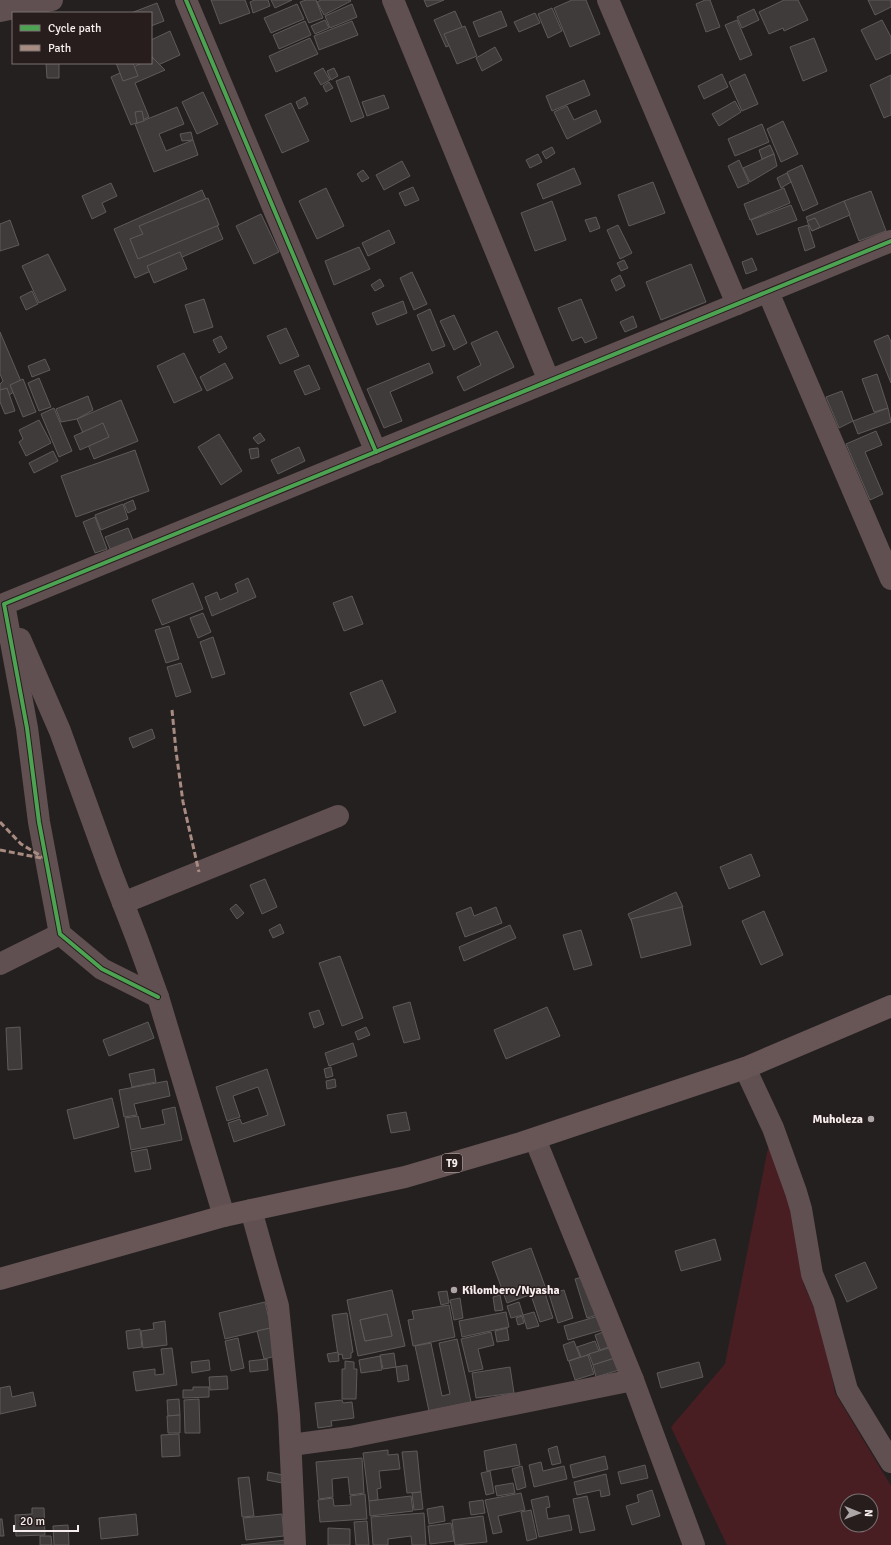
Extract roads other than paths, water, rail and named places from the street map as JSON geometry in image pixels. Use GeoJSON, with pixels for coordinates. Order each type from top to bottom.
{"type":"FeatureCollection","features":[{"type":"Feature","properties":{"kind":"highway","name":"T9"},"geometry":{"type":"LineString","coordinates":[[0,1279],[224,1216],[405,1177],[535,1138],[745,1068],[891,1006]]}},
{"type":"Feature","properties":{"kind":"street"},"geometry":{"type":"LineString","coordinates":[[0,11],[52,0]]}},
{"type":"Feature","properties":{"kind":"street"},"geometry":{"type":"LineString","coordinates":[[186,0],[376,452]]}},
{"type":"Feature","properties":{"kind":"street"},"geometry":{"type":"LineString","coordinates":[[393,0],[549,381]]}},
{"type":"Feature","properties":{"kind":"street"},"geometry":{"type":"LineString","coordinates":[[608,0],[737,304]]}},
{"type":"Feature","properties":{"kind":"street"},"geometry":{"type":"LineString","coordinates":[[2,599],[376,452],[891,241]]}},
{"type":"Feature","properties":{"kind":"street"},"geometry":{"type":"LineString","coordinates":[[768,292],[887,556],[891,579]]}},
{"type":"Feature","properties":{"kind":"street"},"geometry":{"type":"LineString","coordinates":[[2,599],[60,731],[158,997],[224,1216]]}},
{"type":"Feature","properties":{"kind":"street"},"geometry":{"type":"LineString","coordinates":[[2,599],[27,728],[39,822],[60,934],[102,969],[158,997]]}},
{"type":"Feature","properties":{"kind":"street"},"geometry":{"type":"LineString","coordinates":[[123,903],[338,816]]}},
{"type":"Feature","properties":{"kind":"street"},"geometry":{"type":"LineString","coordinates":[[0,964],[60,934]]}},
{"type":"Feature","properties":{"kind":"street"},"geometry":{"type":"LineString","coordinates":[[745,1068],[773,1128],[796,1192],[801,1209],[812,1274],[824,1303],[847,1390],[891,1462]]}},
{"type":"Feature","properties":{"kind":"street"},"geometry":{"type":"LineString","coordinates":[[535,1138],[633,1380],[694,1545]]}},
{"type":"Feature","properties":{"kind":"street"},"geometry":{"type":"LineString","coordinates":[[251,1210],[278,1306],[289,1414],[295,1545]]}},
{"type":"Feature","properties":{"kind":"street"},"geometry":{"type":"LineString","coordinates":[[291,1446],[350,1437],[633,1380]]}},
{"type":"Feature","properties":{"kind":"place","name":"Muholeza"},"geometry":{"type":"Point","coordinates":[871,1119]}},
{"type":"Feature","properties":{"kind":"place","name":"Kilombero/Nyasha"},"geometry":{"type":"Point","coordinates":[454,1290]}}]}
